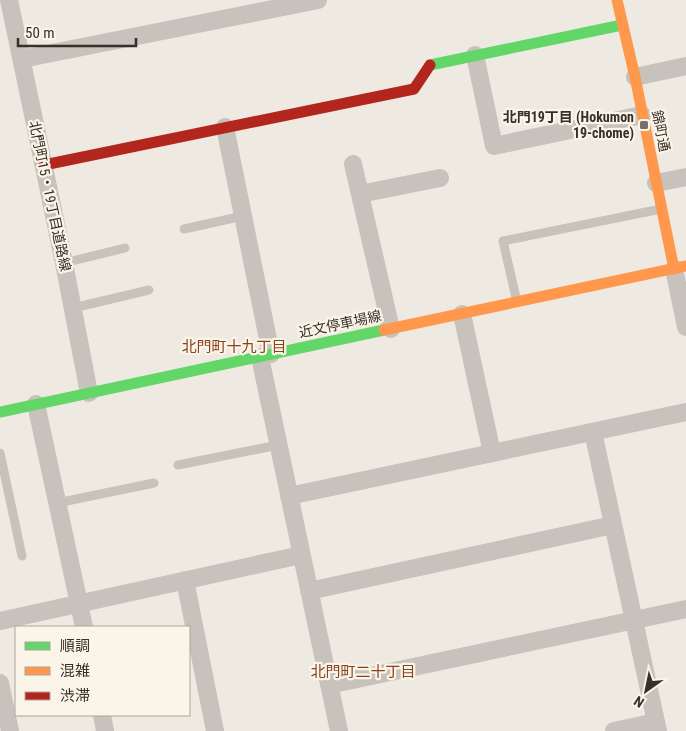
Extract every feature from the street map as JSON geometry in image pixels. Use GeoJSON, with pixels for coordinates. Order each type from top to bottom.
{"type":"FeatureCollection","features":[{"type":"Feature","properties":{"kind":"street","name":"北門町15・19丁目道路線"},"geometry":{"type":"LineString","coordinates":[[9,0],[89,393]]}},
{"type":"Feature","properties":{"kind":"street"},"geometry":{"type":"LineString","coordinates":[[22,59],[318,0]]}},
{"type":"Feature","properties":{"kind":"street","name":"錦町通"},"geometry":{"type":"LineString","coordinates":[[617,0],[635,77],[661,209],[680,268]]}},
{"type":"Feature","properties":{"kind":"street"},"geometry":{"type":"LineString","coordinates":[[44,166],[414,89],[431,64],[622,25]]}},
{"type":"Feature","properties":{"kind":"street"},"geometry":{"type":"LineString","coordinates":[[475,55],[494,146],[642,115]]}},
{"type":"Feature","properties":{"kind":"street"},"geometry":{"type":"LineString","coordinates":[[635,77],[686,66]]}},
{"type":"Feature","properties":{"kind":"street"},"geometry":{"type":"LineString","coordinates":[[225,127],[243,216],[278,445],[339,731]]}},
{"type":"Feature","properties":{"kind":"street"},"geometry":{"type":"LineString","coordinates":[[353,164],[391,329]]}},
{"type":"Feature","properties":{"kind":"street"},"geometry":{"type":"LineString","coordinates":[[656,183],[686,177]]}},
{"type":"Feature","properties":{"kind":"street"},"geometry":{"type":"LineString","coordinates":[[360,194],[440,178]]}},
{"type":"Feature","properties":{"kind":"street"},"geometry":{"type":"LineString","coordinates":[[680,268],[686,326]]}},
{"type":"Feature","properties":{"kind":"street","name":"近文停車場線"},"geometry":{"type":"LineString","coordinates":[[0,412],[680,268]]}},
{"type":"Feature","properties":{"kind":"street"},"geometry":{"type":"LineString","coordinates":[[462,314],[492,453]]}},
{"type":"Feature","properties":{"kind":"street"},"geometry":{"type":"LineString","coordinates":[[36,404],[84,626]]}},
{"type":"Feature","properties":{"kind":"street"},"geometry":{"type":"LineString","coordinates":[[289,496],[686,412]]}},
{"type":"Feature","properties":{"kind":"street"},"geometry":{"type":"LineString","coordinates":[[593,432],[657,727],[614,731]]}},
{"type":"Feature","properties":{"kind":"street"},"geometry":{"type":"LineString","coordinates":[[309,591],[613,524]]}},
{"type":"Feature","properties":{"kind":"street"},"geometry":{"type":"LineString","coordinates":[[0,621],[301,556]]}},
{"type":"Feature","properties":{"kind":"street"},"geometry":{"type":"LineString","coordinates":[[184,580],[216,731]]}},
{"type":"Feature","properties":{"kind":"street"},"geometry":{"type":"LineString","coordinates":[[329,686],[686,609]]}},
{"type":"Feature","properties":{"kind":"street"},"geometry":{"type":"LineString","coordinates":[[0,683],[10,731]]}},
{"type":"Feature","properties":{"kind":"street"},"geometry":{"type":"LineString","coordinates":[[102,716],[105,731]]}},
{"type":"Feature","properties":{"kind":"lane"},"geometry":{"type":"LineString","coordinates":[[517,302],[503,241],[661,209]]}},
{"type":"Feature","properties":{"kind":"lane"},"geometry":{"type":"LineString","coordinates":[[184,229],[243,216]]}},
{"type":"Feature","properties":{"kind":"lane"},"geometry":{"type":"LineString","coordinates":[[64,263],[125,248]]}},
{"type":"Feature","properties":{"kind":"lane"},"geometry":{"type":"LineString","coordinates":[[73,308],[149,290]]}},
{"type":"Feature","properties":{"kind":"lane"},"geometry":{"type":"LineString","coordinates":[[178,465],[278,445]]}},
{"type":"Feature","properties":{"kind":"lane"},"geometry":{"type":"LineString","coordinates":[[0,453],[22,556]]}},
{"type":"Feature","properties":{"kind":"lane"},"geometry":{"type":"LineString","coordinates":[[57,503],[154,483]]}},
{"type":"Feature","properties":{"kind":"traffic: fast"},"geometry":{"type":"LineString","coordinates":[[430,65],[622,25]]}},
{"type":"Feature","properties":{"kind":"traffic: fast"},"geometry":{"type":"LineString","coordinates":[[0,412],[384,330]]}},
{"type":"Feature","properties":{"kind":"traffic: slow"},"geometry":{"type":"LineString","coordinates":[[617,0],[635,77],[674,269]]}},
{"type":"Feature","properties":{"kind":"traffic: slow"},"geometry":{"type":"LineString","coordinates":[[384,330],[686,266]]}},
{"type":"Feature","properties":{"kind":"traffic: jam"},"geometry":{"type":"LineString","coordinates":[[44,165],[414,89],[430,65]]}},
{"type":"Feature","properties":{"kind":"place","name":"北門19丁目 (Hokumon 19-chome)"},"geometry":{"type":"Point","coordinates":[644,125]}},
{"type":"Feature","properties":{"kind":"district","name":"北門町十九丁目"},"geometry":{"type":"Point","coordinates":[234,347]}},
{"type":"Feature","properties":{"kind":"district","name":"北門町二十丁目"},"geometry":{"type":"Point","coordinates":[363,672]}}]}
